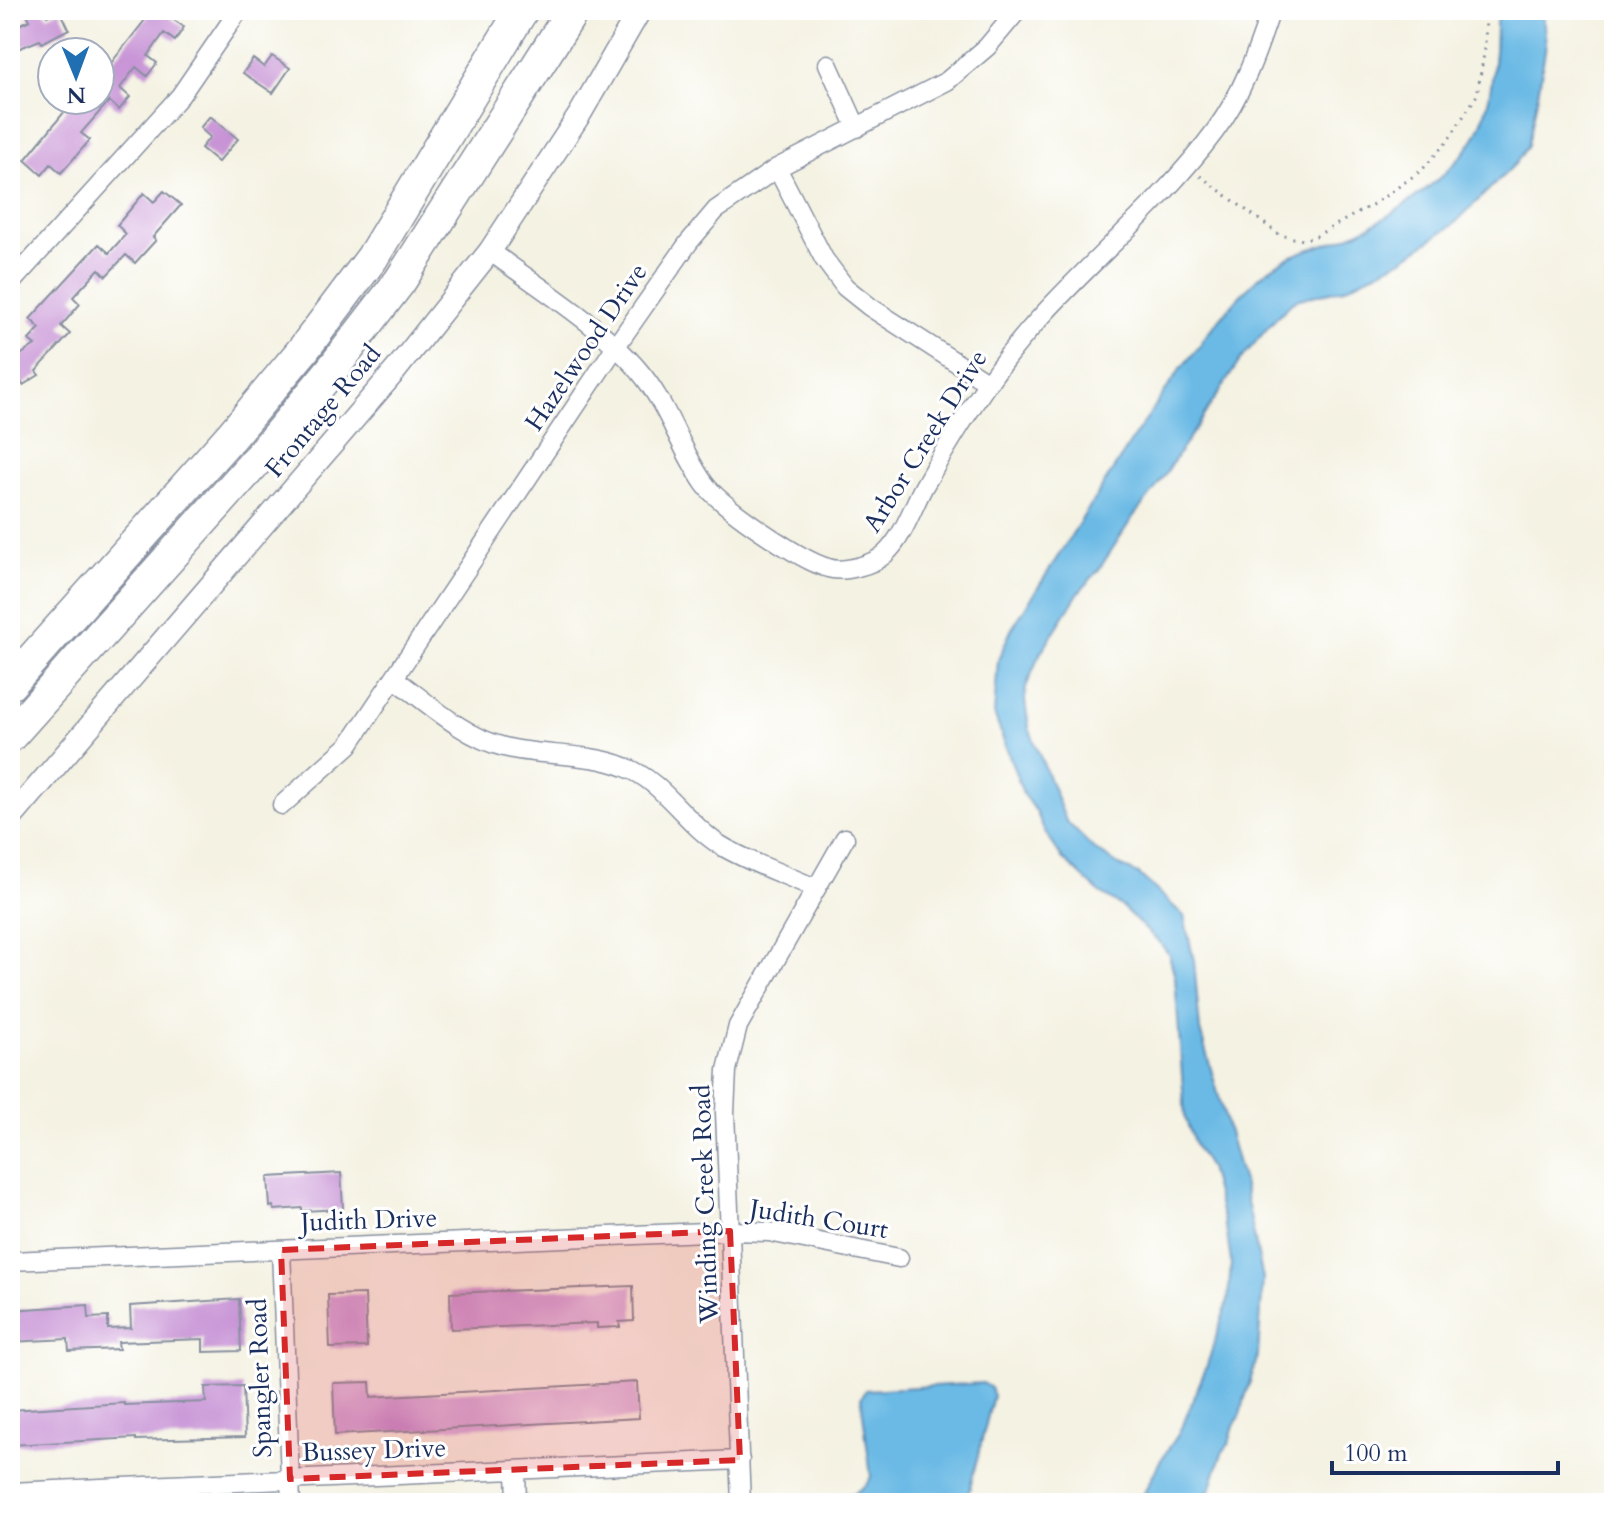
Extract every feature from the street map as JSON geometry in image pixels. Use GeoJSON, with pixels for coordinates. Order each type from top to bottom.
{"type":"FeatureCollection","features":[{"type":"Feature","properties":{"kind":"highway"},"geometry":{"type":"LineString","coordinates":[[10,684],[231,436],[303,350],[372,258],[522,10]]}},
{"type":"Feature","properties":{"kind":"highway"},"geometry":{"type":"LineString","coordinates":[[10,736],[257,460],[330,372],[400,281],[573,10]]}},
{"type":"Feature","properties":{"kind":"street"},"geometry":{"type":"LineString","coordinates":[[10,284],[180,96],[239,10]]}},
{"type":"Feature","properties":{"kind":"street","name":"Frontage Road"},"geometry":{"type":"LineString","coordinates":[[10,819],[395,371],[490,251],[580,114],[640,10]]}},
{"type":"Feature","properties":{"kind":"street","name":"Hazelwood Drive"},"geometry":{"type":"LineString","coordinates":[[282,805],[349,745],[616,346],[689,242],[716,210],[777,168],[947,81],[987,47],[1018,10]]}},
{"type":"Feature","properties":{"kind":"street","name":"Arbor Creek Drive"},"geometry":{"type":"LineString","coordinates":[[490,251],[616,346],[646,379],[704,484],[727,508],[809,560],[831,570],[874,562],[887,552],[934,468],[988,383],[1035,323],[1171,185],[1217,128],[1253,63],[1271,10]]}},
{"type":"Feature","properties":{"kind":"street"},"geometry":{"type":"LineString","coordinates":[[828,64],[857,128]]}},
{"type":"Feature","properties":{"kind":"street"},"geometry":{"type":"LineString","coordinates":[[777,168],[824,259],[845,287],[870,307],[988,383]]}},
{"type":"Feature","properties":{"kind":"street"},"geometry":{"type":"LineString","coordinates":[[395,679],[462,727],[501,747],[549,755],[590,757],[628,767],[659,789],[685,817],[720,845],[815,888]]}},
{"type":"Feature","properties":{"kind":"street","name":"Winding Creek Road"},"geometry":{"type":"LineString","coordinates":[[741,1503],[725,1112],[727,1070],[738,1026],[845,838]]}},
{"type":"Feature","properties":{"kind":"street","name":"Judith Drive"},"geometry":{"type":"LineString","coordinates":[[10,1261],[730,1231]]}},
{"type":"Feature","properties":{"kind":"street","name":"Judith Court"},"geometry":{"type":"LineString","coordinates":[[730,1231],[769,1232],[899,1258]]}},
{"type":"Feature","properties":{"kind":"street","name":"Spangler Road"},"geometry":{"type":"LineString","coordinates":[[281,1250],[291,1503]]}},
{"type":"Feature","properties":{"kind":"street","name":"Bussey Drive"},"geometry":{"type":"LineString","coordinates":[[10,1492],[67,1496],[290,1479],[740,1460]]}},
{"type":"Feature","properties":{"kind":"street"},"geometry":{"type":"LineString","coordinates":[[516,1471],[517,1503]]}},
{"type":"Feature","properties":{"kind":"path"},"geometry":{"type":"LineString","coordinates":[[1187,166],[1280,235],[1303,240],[1316,236],[1377,202],[1422,170],[1449,139],[1477,95],[1485,48],[1486,10]]}},
{"type":"Feature","properties":{"kind":"highlighted area"},"geometry":{"type":"Polygon","coordinates":[[[730,1231],[740,1460],[290,1479],[281,1250],[730,1231]]]}},
{"type":"Feature","properties":{"kind":"water"},"geometry":{"type":"Polygon","coordinates":[[[1496,10],[1546,10],[1543,15],[1546,44],[1528,145],[1516,163],[1455,223],[1403,259],[1343,289],[1295,300],[1276,318],[1241,359],[1156,488],[1098,571],[1079,592],[1040,654],[1026,687],[1029,728],[1066,821],[1094,849],[1139,874],[1184,916],[1194,961],[1200,1030],[1243,1182],[1263,1279],[1258,1355],[1239,1418],[1222,1453],[1211,1487],[1202,1503],[1139,1503],[1159,1463],[1179,1433],[1206,1368],[1228,1300],[1231,1262],[1227,1234],[1209,1168],[1196,1147],[1185,1118],[1175,977],[1169,955],[1121,906],[1099,892],[1062,858],[1024,796],[994,714],[998,660],[1011,630],[1134,437],[1181,368],[1241,295],[1273,266],[1304,251],[1351,235],[1391,214],[1441,177],[1467,149],[1482,122],[1490,91],[1495,57],[1496,10]]]}},
{"type":"Feature","properties":{"kind":"water"},"geometry":{"type":"Polygon","coordinates":[[[983,1383],[991,1388],[993,1396],[966,1503],[823,1503],[857,1492],[871,1477],[861,1398],[866,1390],[983,1383]]]}},
{"type":"Feature","properties":{"kind":"building"},"geometry":{"type":"Polygon","coordinates":[[[25,10],[44,10],[47,16],[60,10],[69,29],[56,36],[36,36],[36,42],[10,52],[10,29],[30,20],[25,10]]]}},
{"type":"Feature","properties":{"kind":"building"},"geometry":{"type":"Polygon","coordinates":[[[153,10],[159,10],[184,27],[175,41],[164,33],[148,56],[157,63],[147,76],[136,67],[120,88],[130,97],[119,110],[116,107],[116,57],[153,10]]]}},
{"type":"Feature","properties":{"kind":"building"},"geometry":{"type":"Polygon","coordinates":[[[272,56],[290,68],[273,93],[243,73],[253,59],[264,67],[272,56]]]}},
{"type":"Feature","properties":{"kind":"building"},"geometry":{"type":"Polygon","coordinates":[[[61,116],[96,116],[81,133],[90,140],[61,173],[51,164],[42,175],[25,160],[61,116]]]}},
{"type":"Feature","properties":{"kind":"building"},"geometry":{"type":"Polygon","coordinates":[[[210,116],[238,139],[218,162],[201,148],[210,137],[200,128],[210,116]]]}},
{"type":"Feature","properties":{"kind":"building"},"geometry":{"type":"Polygon","coordinates":[[[164,191],[181,205],[153,237],[156,240],[135,263],[126,255],[106,276],[99,269],[73,297],[80,304],[61,326],[70,334],[36,371],[39,375],[23,385],[18,377],[10,382],[10,362],[35,345],[29,340],[40,328],[30,319],[99,244],[109,253],[126,234],[117,225],[144,193],[154,202],[164,191]]]}},
{"type":"Feature","properties":{"kind":"building"},"geometry":{"type":"Polygon","coordinates":[[[341,1173],[343,1209],[302,1211],[302,1208],[274,1210],[273,1206],[270,1207],[268,1177],[341,1173]]]}},
{"type":"Feature","properties":{"kind":"building"},"geometry":{"type":"Polygon","coordinates":[[[633,1286],[634,1321],[619,1322],[620,1327],[597,1328],[597,1323],[451,1329],[450,1293],[633,1286]]]}},
{"type":"Feature","properties":{"kind":"building"},"geometry":{"type":"Polygon","coordinates":[[[365,1294],[367,1347],[330,1348],[328,1295],[365,1294]]]}},
{"type":"Feature","properties":{"kind":"building"},"geometry":{"type":"Polygon","coordinates":[[[239,1299],[241,1351],[203,1352],[203,1339],[118,1342],[119,1349],[69,1351],[68,1339],[10,1342],[10,1310],[88,1305],[89,1318],[108,1317],[108,1329],[131,1328],[130,1306],[239,1299]]]}},
{"type":"Feature","properties":{"kind":"building"},"geometry":{"type":"Polygon","coordinates":[[[370,1382],[371,1397],[637,1382],[639,1418],[335,1435],[333,1383],[370,1382]]]}},
{"type":"Feature","properties":{"kind":"building"},"geometry":{"type":"Polygon","coordinates":[[[243,1386],[245,1437],[136,1438],[10,1445],[10,1410],[206,1402],[205,1387],[243,1386]]]}}]}
